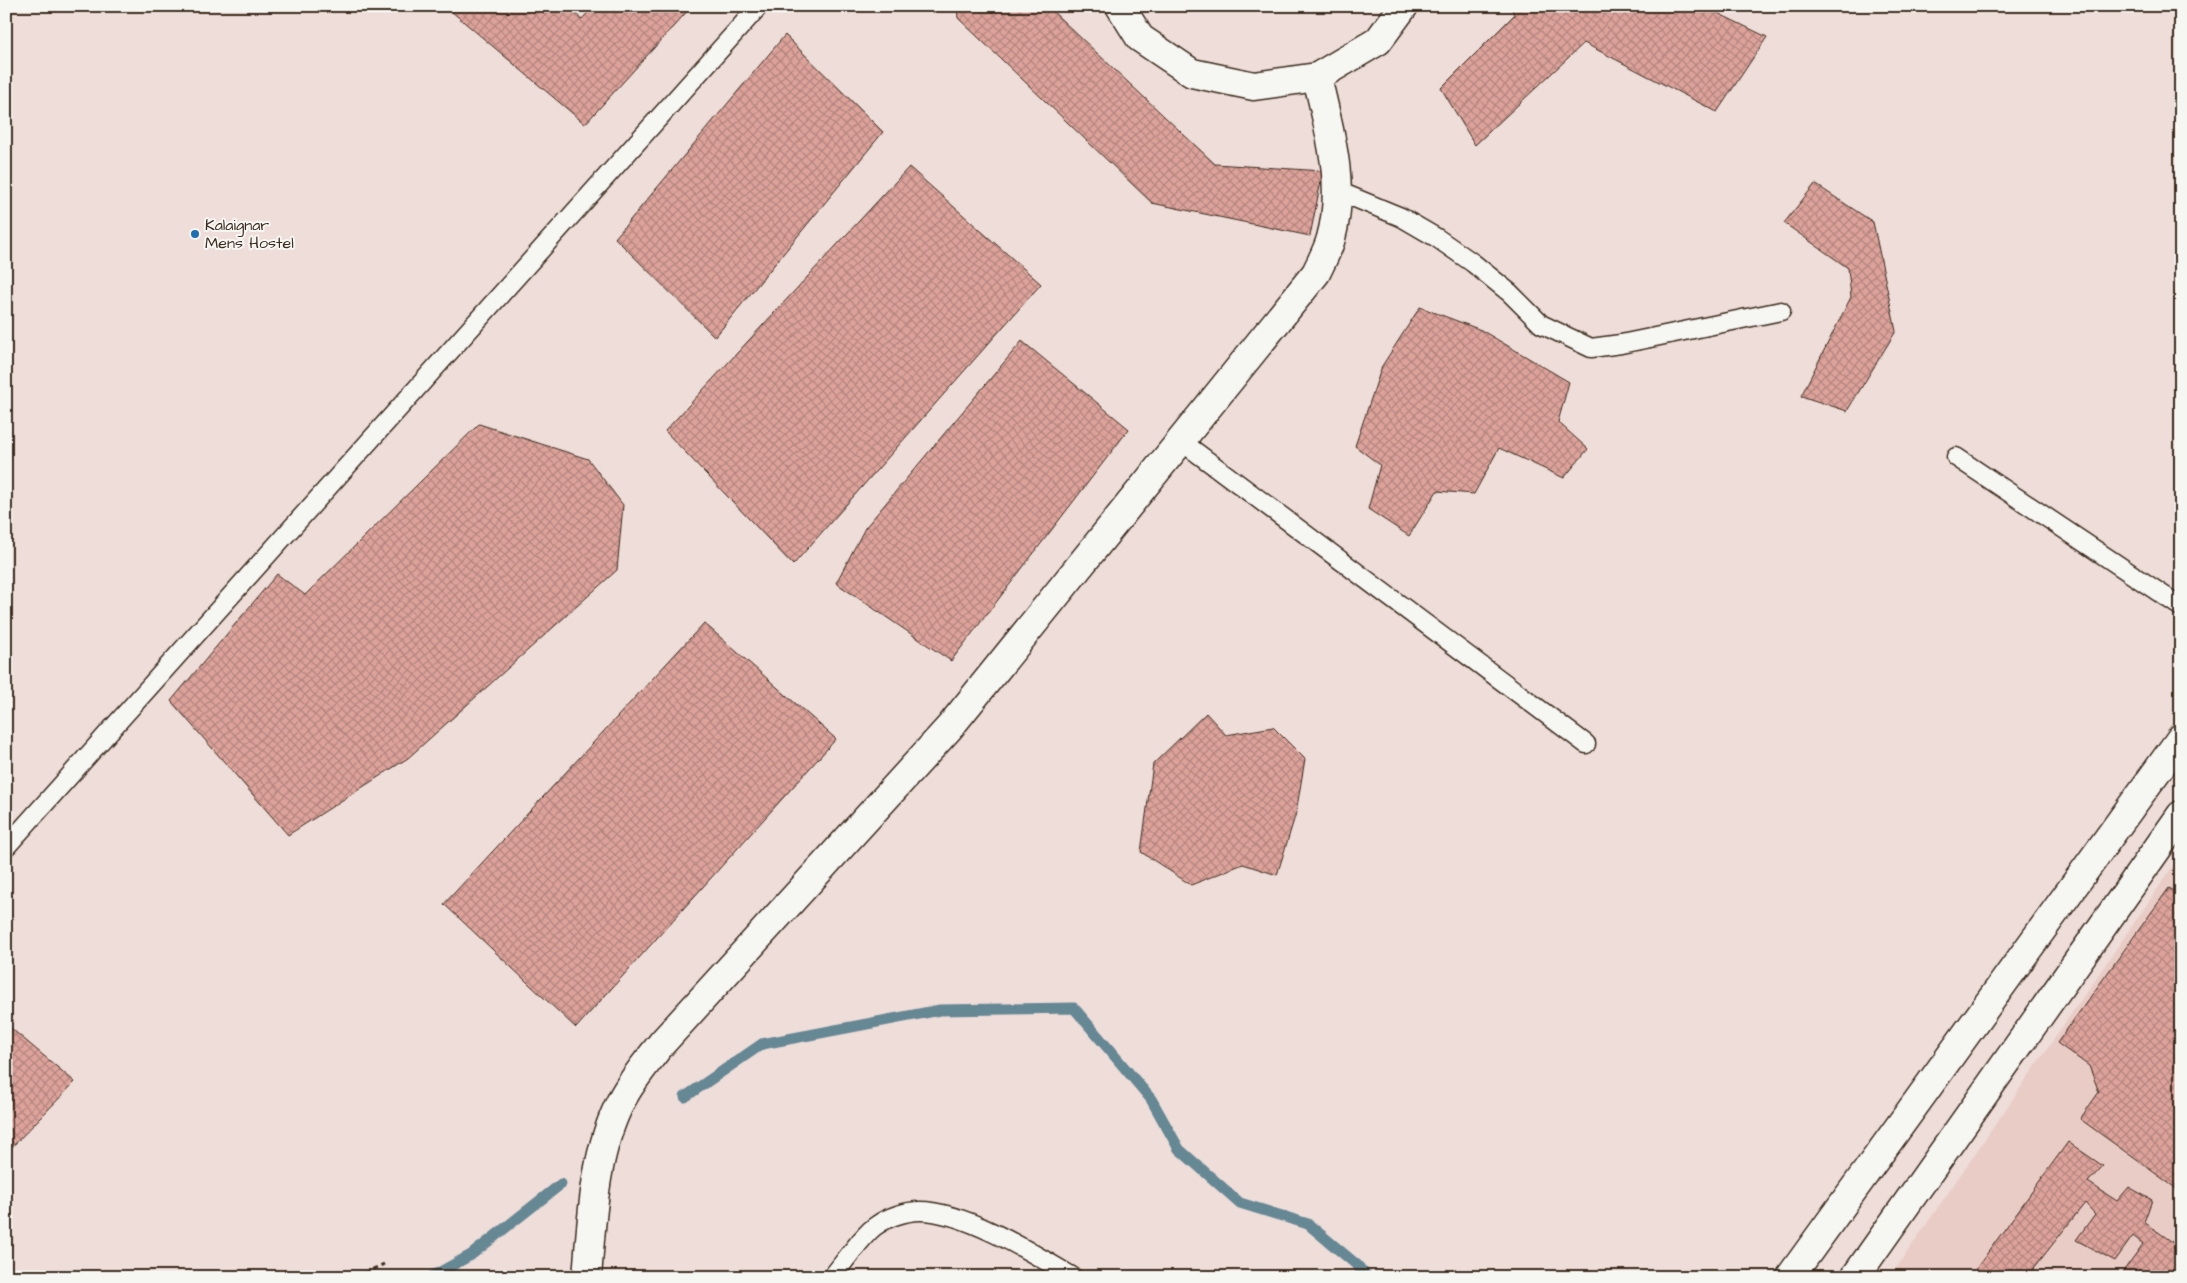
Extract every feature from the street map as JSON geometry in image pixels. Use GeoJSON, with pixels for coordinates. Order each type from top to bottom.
{"type":"FeatureCollection","features":[{"type":"Feature","properties":{"kind":"street"},"geometry":{"type":"LineString","coordinates":[[1120,6],[1140,38],[1192,73],[1254,86],[1317,78],[1378,41],[1404,6]]}},
{"type":"Feature","properties":{"kind":"street"},"geometry":{"type":"LineString","coordinates":[[587,1277],[600,1162],[608,1131],[622,1099],[637,1074],[662,1043],[948,728],[1316,273],[1331,238],[1338,191],[1331,140],[1317,78]]}},
{"type":"Feature","properties":{"kind":"street"},"geometry":{"type":"LineString","coordinates":[[1790,1277],[2181,738]]}},
{"type":"Feature","properties":{"kind":"street"},"geometry":{"type":"LineString","coordinates":[[1855,1277],[2181,815]]}},
{"type":"Feature","properties":{"kind":"lane"},"geometry":{"type":"LineString","coordinates":[[6,847],[759,6]]}},
{"type":"Feature","properties":{"kind":"lane"},"geometry":{"type":"LineString","coordinates":[[1338,191],[1401,217],[1437,238],[1473,263],[1510,293],[1541,324],[1591,348],[1621,344],[1781,311]]}},
{"type":"Feature","properties":{"kind":"lane"},"geometry":{"type":"LineString","coordinates":[[1181,441],[1586,744]]}},
{"type":"Feature","properties":{"kind":"lane"},"geometry":{"type":"LineString","coordinates":[[1956,457],[2181,607]]}},
{"type":"Feature","properties":{"kind":"lane"},"geometry":{"type":"LineString","coordinates":[[832,1277],[874,1226],[892,1216],[919,1210],[956,1217],[1017,1244],[1073,1277]]}},
{"type":"Feature","properties":{"kind":"path"},"geometry":{"type":"LineString","coordinates":[[356,1277],[384,1264]]}},
{"type":"Feature","properties":{"kind":"shaded area"},"geometry":{"type":"Polygon","coordinates":[[[2181,855],[2181,1277],[1890,1277],[2181,855]]]}},
{"type":"Feature","properties":{"kind":"building"},"geometry":{"type":"Polygon","coordinates":[[[445,6],[571,6],[581,20],[594,6],[692,6],[585,124],[445,6]]]}},
{"type":"Feature","properties":{"kind":"building"},"geometry":{"type":"Polygon","coordinates":[[[957,6],[1047,6],[1215,164],[1323,171],[1310,236],[1152,203],[958,18],[957,6]]]}},
{"type":"Feature","properties":{"kind":"building"},"geometry":{"type":"Polygon","coordinates":[[[1511,6],[1703,6],[1767,37],[1717,112],[1584,43],[1475,145],[1441,88],[1514,15],[1511,6]]]}},
{"type":"Feature","properties":{"kind":"building"},"geometry":{"type":"Polygon","coordinates":[[[785,35],[883,132],[715,337],[615,238],[785,35]]]}},
{"type":"Feature","properties":{"kind":"building"},"geometry":{"type":"Polygon","coordinates":[[[909,167],[1041,284],[793,565],[665,431],[909,167]]]}},
{"type":"Feature","properties":{"kind":"building"},"geometry":{"type":"Polygon","coordinates":[[[1815,184],[1873,222],[1896,331],[1847,411],[1801,396],[1851,297],[1848,268],[1784,223],[1815,184]]]}},
{"type":"Feature","properties":{"kind":"building"},"geometry":{"type":"Polygon","coordinates":[[[1420,307],[1481,330],[1569,382],[1558,422],[1588,449],[1564,478],[1499,448],[1474,494],[1437,491],[1409,536],[1368,509],[1380,465],[1355,446],[1382,366],[1420,307]]]}},
{"type":"Feature","properties":{"kind":"building"},"geometry":{"type":"Polygon","coordinates":[[[1022,341],[1129,429],[951,661],[836,583],[865,528],[1022,341]]]}},
{"type":"Feature","properties":{"kind":"building"},"geometry":{"type":"Polygon","coordinates":[[[479,424],[588,459],[623,505],[617,570],[408,758],[288,835],[171,701],[277,574],[305,595],[479,424]]]}},
{"type":"Feature","properties":{"kind":"building"},"geometry":{"type":"Polygon","coordinates":[[[704,623],[836,739],[576,1028],[444,904],[704,623]]]}},
{"type":"Feature","properties":{"kind":"building"},"geometry":{"type":"Polygon","coordinates":[[[1206,713],[1226,735],[1273,727],[1305,759],[1296,813],[1277,875],[1243,864],[1191,885],[1141,852],[1153,764],[1206,713]]]}},
{"type":"Feature","properties":{"kind":"building"},"geometry":{"type":"Polygon","coordinates":[[[2169,888],[2181,895],[2181,1192],[2080,1119],[2099,1092],[2089,1066],[2057,1043],[2169,888]]]}},
{"type":"Feature","properties":{"kind":"building"},"geometry":{"type":"Polygon","coordinates":[[[6,1024],[75,1082],[6,1153],[6,1024]]]}},
{"type":"Feature","properties":{"kind":"building"},"geometry":{"type":"Polygon","coordinates":[[[2068,1142],[2103,1166],[2088,1182],[2117,1201],[2129,1187],[2152,1200],[2144,1222],[2181,1248],[2181,1277],[2119,1277],[2143,1244],[2133,1236],[2115,1261],[2076,1240],[2095,1214],[2085,1203],[2027,1277],[1970,1277],[2068,1142]]]}},
{"type":"Feature","properties":{"kind":"waterway"},"geometry":{"type":"LineString","coordinates":[[685,1097],[762,1044],[940,1010],[1074,1008],[1151,1099],[1179,1149],[1240,1203],[1308,1224],[1357,1265],[1367,1277]]}},
{"type":"Feature","properties":{"kind":"waterway"},"geometry":{"type":"LineString","coordinates":[[431,1277],[471,1255],[561,1184]]}},
{"type":"Feature","properties":{"kind":"place","name":"Kalaignar Mens Hostel"},"geometry":{"type":"Point","coordinates":[195,234]}}]}
